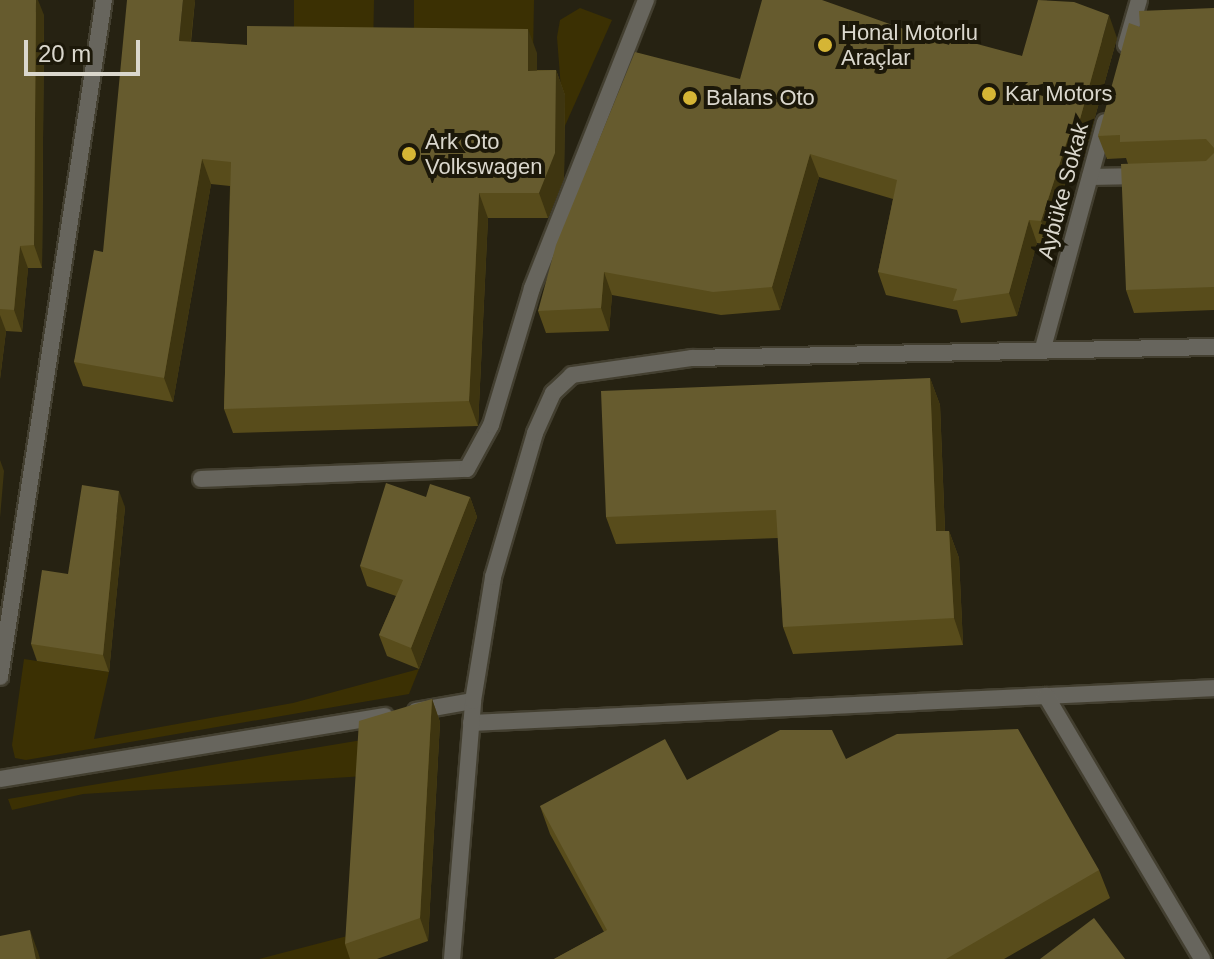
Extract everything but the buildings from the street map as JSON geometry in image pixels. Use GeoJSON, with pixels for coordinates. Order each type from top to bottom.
{"type":"FeatureCollection","features":[{"type":"Feature","properties":{"kind":"street"},"geometry":{"type":"LineString","coordinates":[[0,677],[104,0]]}},
{"type":"Feature","properties":{"kind":"street"},"geometry":{"type":"LineString","coordinates":[[201,479],[467,469],[491,425],[532,288],[646,0]]}},
{"type":"Feature","properties":{"kind":"street"},"geometry":{"type":"LineString","coordinates":[[1123,59],[1139,0]]}},
{"type":"Feature","properties":{"kind":"street","name":"Aybüke Sokak"},"geometry":{"type":"LineString","coordinates":[[1043,348],[1110,103]]}},
{"type":"Feature","properties":{"kind":"street"},"geometry":{"type":"LineString","coordinates":[[1090,177],[1167,175]]}},
{"type":"Feature","properties":{"kind":"street"},"geometry":{"type":"LineString","coordinates":[[452,959],[473,701],[493,577],[535,433],[553,393],[572,375],[692,358],[1043,348],[1214,347]]}},
{"type":"Feature","properties":{"kind":"street"},"geometry":{"type":"LineString","coordinates":[[471,723],[1214,688]]}},
{"type":"Feature","properties":{"kind":"street"},"geometry":{"type":"LineString","coordinates":[[1046,696],[1202,959]]}},
{"type":"Feature","properties":{"kind":"street"},"geometry":{"type":"LineString","coordinates":[[0,779],[473,701]]}},
{"type":"Feature","properties":{"kind":"shaded area"},"geometry":{"type":"Polygon","coordinates":[[[294,0],[374,0],[373,52],[294,51],[294,0]]]}},
{"type":"Feature","properties":{"kind":"shaded area"},"geometry":{"type":"Polygon","coordinates":[[[414,0],[534,0],[533,53],[414,52],[414,0]]]}},
{"type":"Feature","properties":{"kind":"shaded area"},"geometry":{"type":"Polygon","coordinates":[[[580,8],[612,20],[564,128],[557,37],[560,20],[580,8]]]}},
{"type":"Feature","properties":{"kind":"shaded area"},"geometry":{"type":"Polygon","coordinates":[[[24,659],[109,672],[94,739],[293,703],[419,669],[409,694],[26,760],[15,758],[12,745],[24,659]]]}},
{"type":"Feature","properties":{"kind":"shaded area"},"geometry":{"type":"Polygon","coordinates":[[[404,733],[365,776],[83,794],[12,810],[8,799],[404,733]]]}},
{"type":"Feature","properties":{"kind":"shaded area"},"geometry":{"type":"Polygon","coordinates":[[[355,934],[354,959],[259,959],[355,934]]]}},
{"type":"Feature","properties":{"kind":"place","name":"Honal Motorlu Araçlar"},"geometry":{"type":"Point","coordinates":[825,45]}},
{"type":"Feature","properties":{"kind":"place","name":"Kar Motors"},"geometry":{"type":"Point","coordinates":[989,94]}},
{"type":"Feature","properties":{"kind":"place","name":"Balans Oto"},"geometry":{"type":"Point","coordinates":[690,98]}},
{"type":"Feature","properties":{"kind":"place","name":"Ark Oto Volkswagen"},"geometry":{"type":"Point","coordinates":[409,154]}}]}
